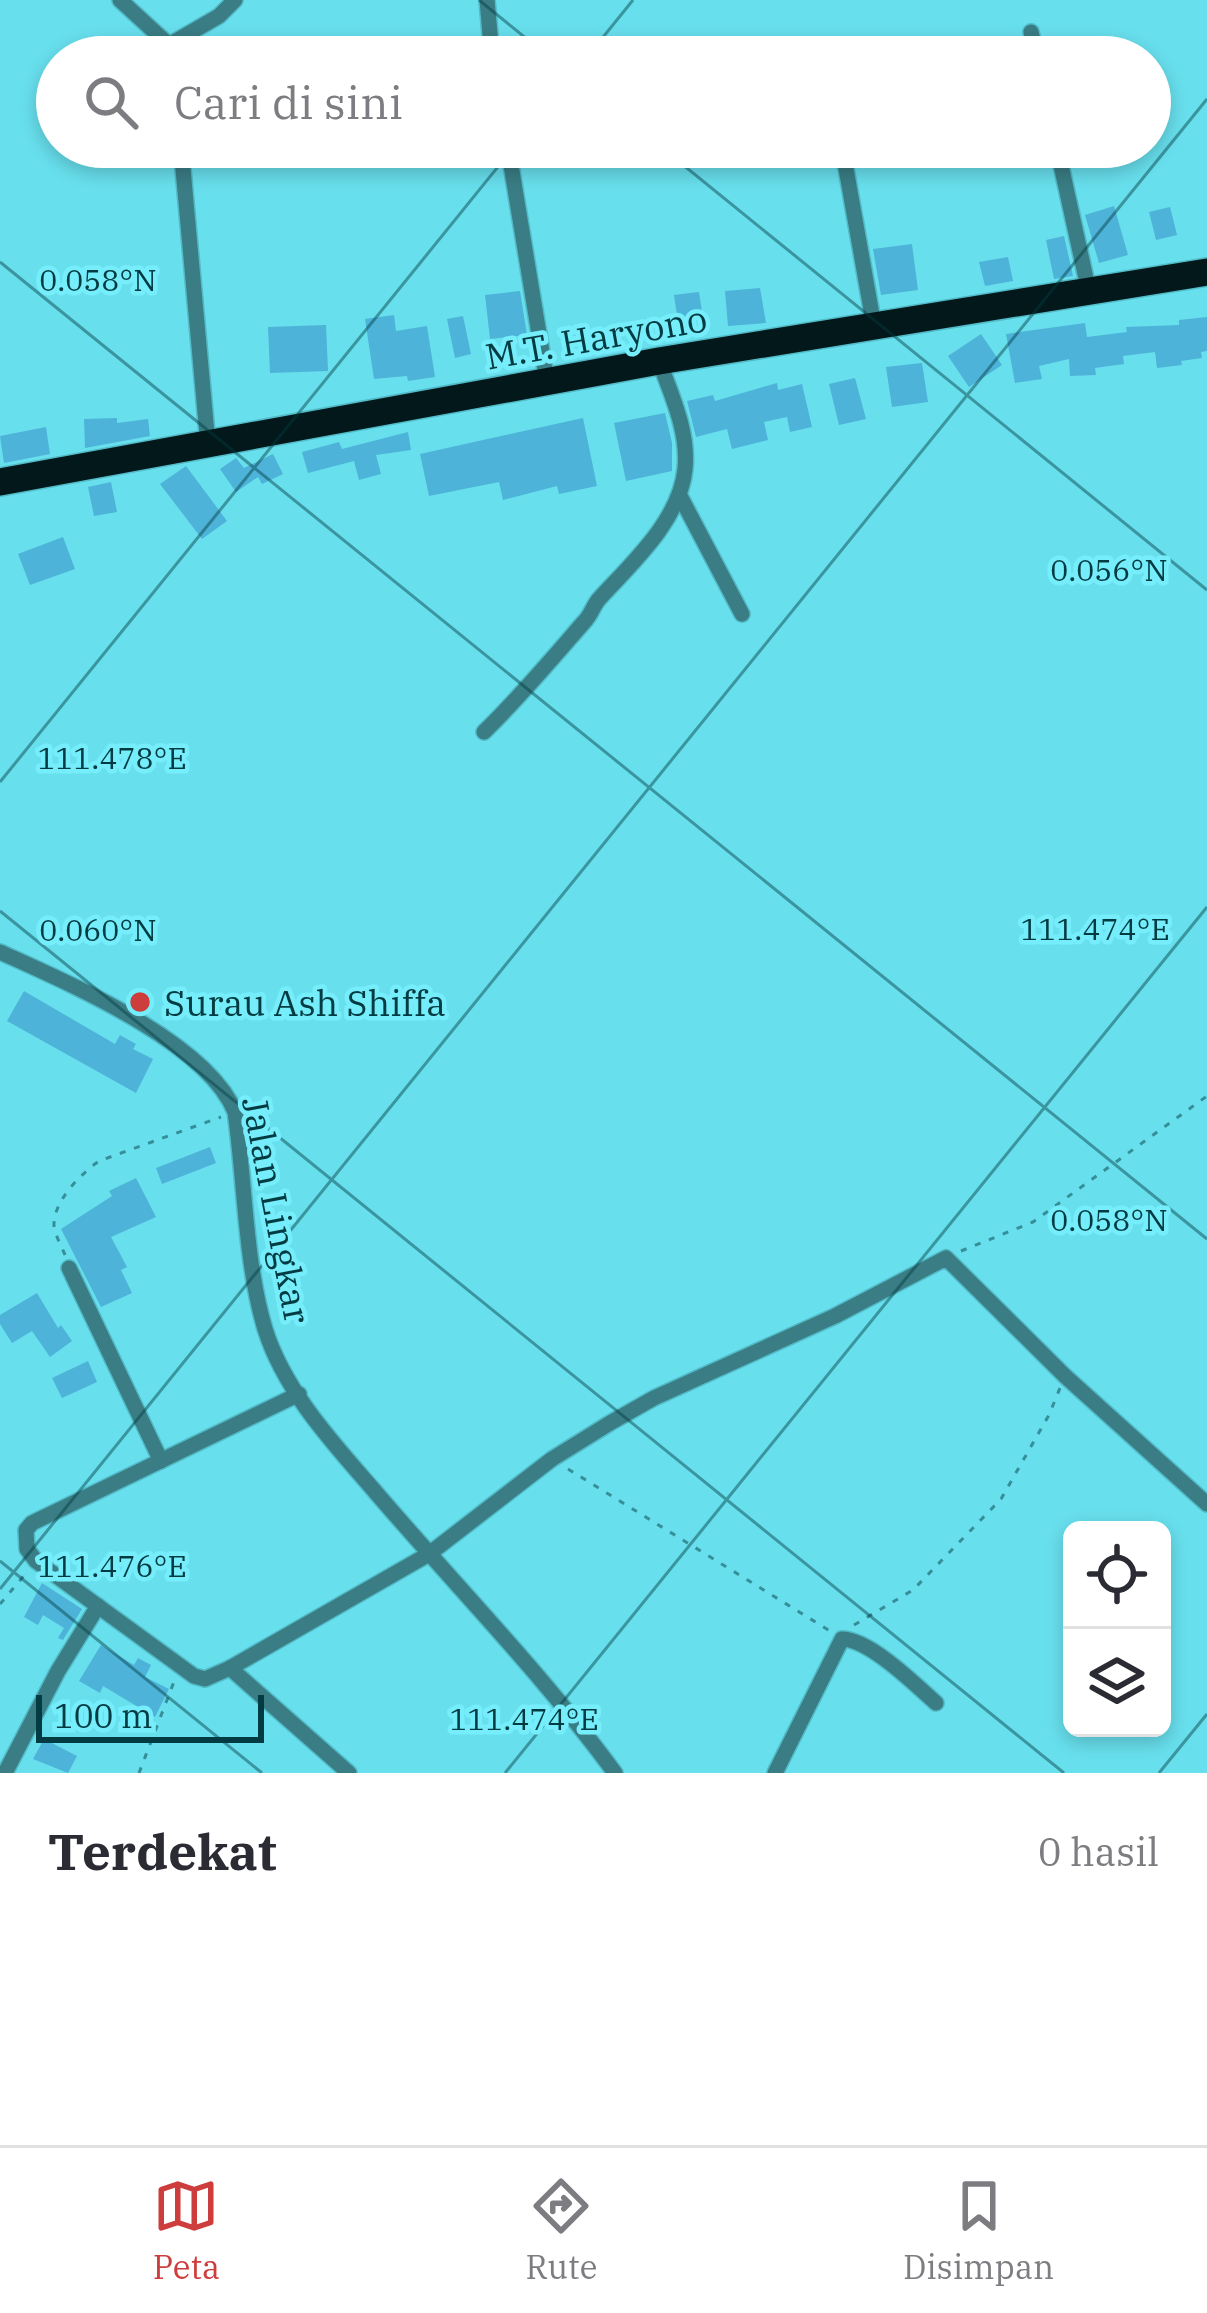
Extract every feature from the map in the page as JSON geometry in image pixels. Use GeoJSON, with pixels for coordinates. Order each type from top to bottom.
{"type":"FeatureCollection","features":[{"type":"Feature","properties":{"kind":"highway","name":"M.T. Haryono"},"geometry":{"type":"LineString","coordinates":[[0,482],[659,361],[1207,272]]}},
{"type":"Feature","properties":{"kind":"street"},"geometry":{"type":"LineString","coordinates":[[120,0],[155,36]]}},
{"type":"Feature","properties":{"kind":"street"},"geometry":{"type":"LineString","coordinates":[[191,36],[235,0]]}},
{"type":"Feature","properties":{"kind":"street"},"geometry":{"type":"LineString","coordinates":[[487,0],[490,36]]}},
{"type":"Feature","properties":{"kind":"street"},"geometry":{"type":"LineString","coordinates":[[1031,32],[1032,36]]}},
{"type":"Feature","properties":{"kind":"street"},"geometry":{"type":"LineString","coordinates":[[183,168],[208,445]]}},
{"type":"Feature","properties":{"kind":"street"},"geometry":{"type":"LineString","coordinates":[[511,168],[547,382]]}},
{"type":"Feature","properties":{"kind":"street"},"geometry":{"type":"LineString","coordinates":[[846,168],[874,326]]}},
{"type":"Feature","properties":{"kind":"street"},"geometry":{"type":"LineString","coordinates":[[1062,168],[1089,292]]}},
{"type":"Feature","properties":{"kind":"street"},"geometry":{"type":"LineString","coordinates":[[484,732],[523,695],[550,657],[635,561],[680,496],[686,464],[684,442],[659,361]]}},
{"type":"Feature","properties":{"kind":"street"},"geometry":{"type":"LineString","coordinates":[[680,496],[742,614]]}},
{"type":"Feature","properties":{"kind":"street","name":"Jalan Lingkar"},"geometry":{"type":"LineString","coordinates":[[0,952],[100,1002],[189,1055],[226,1090],[235,1112],[266,1331],[299,1394],[331,1442],[562,1702],[616,1773]]}},
{"type":"Feature","properties":{"kind":"street"},"geometry":{"type":"LineString","coordinates":[[299,1394],[32,1522],[26,1530],[27,1549],[36,1561],[180,1666],[205,1679],[429,1554],[553,1459],[654,1398],[835,1316],[946,1258],[1065,1376],[1207,1504]]}},
{"type":"Feature","properties":{"kind":"street"},"geometry":{"type":"LineString","coordinates":[[69,1268],[161,1461]]}},
{"type":"Feature","properties":{"kind":"street"},"geometry":{"type":"LineString","coordinates":[[5,1773],[98,1606]]}},
{"type":"Feature","properties":{"kind":"street"},"geometry":{"type":"LineString","coordinates":[[775,1773],[839,1637],[874,1653],[936,1703]]}},
{"type":"Feature","properties":{"kind":"street"},"geometry":{"type":"LineString","coordinates":[[230,1668],[349,1773]]}},
{"type":"Feature","properties":{"kind":"path"},"geometry":{"type":"LineString","coordinates":[[946,1258],[1033,1222],[1207,1096]]}},
{"type":"Feature","properties":{"kind":"path"},"geometry":{"type":"LineString","coordinates":[[69,1268],[54,1225],[60,1205],[82,1173],[99,1161],[235,1112]]}},
{"type":"Feature","properties":{"kind":"path"},"geometry":{"type":"LineString","coordinates":[[553,1459],[839,1637],[913,1590],[1001,1499],[1049,1415],[1065,1376]]}},
{"type":"Feature","properties":{"kind":"path"},"geometry":{"type":"LineString","coordinates":[[0,1604],[36,1561]]}},
{"type":"Feature","properties":{"kind":"path"},"geometry":{"type":"LineString","coordinates":[[139,1773],[180,1666]]}},
{"type":"Feature","properties":{"kind":"building"},"geometry":{"type":"Polygon","coordinates":[[[1114,206],[1128,255],[1099,263],[1085,215],[1114,206]]]}},
{"type":"Feature","properties":{"kind":"building"},"geometry":{"type":"Polygon","coordinates":[[[1170,207],[1177,235],[1156,240],[1149,212],[1170,207]]]}},
{"type":"Feature","properties":{"kind":"building"},"geometry":{"type":"Polygon","coordinates":[[[1064,236],[1073,276],[1054,279],[1046,240],[1064,236]]]}},
{"type":"Feature","properties":{"kind":"building"},"geometry":{"type":"Polygon","coordinates":[[[912,244],[918,290],[881,295],[873,249],[912,244]]]}},
{"type":"Feature","properties":{"kind":"building"},"geometry":{"type":"Polygon","coordinates":[[[1008,257],[1013,281],[985,286],[979,262],[1008,257]]]}},
{"type":"Feature","properties":{"kind":"building"},"geometry":{"type":"Polygon","coordinates":[[[760,288],[766,323],[728,326],[725,291],[760,288]]]}},
{"type":"Feature","properties":{"kind":"building"},"geometry":{"type":"Polygon","coordinates":[[[520,291],[527,335],[490,339],[485,295],[520,291]]]}},
{"type":"Feature","properties":{"kind":"building"},"geometry":{"type":"Polygon","coordinates":[[[699,292],[703,319],[678,322],[674,295],[699,292]]]}},
{"type":"Feature","properties":{"kind":"building"},"geometry":{"type":"Polygon","coordinates":[[[394,315],[396,331],[427,326],[435,377],[374,379],[365,319],[394,315]]]}},
{"type":"Feature","properties":{"kind":"building"},"geometry":{"type":"Polygon","coordinates":[[[463,316],[471,354],[455,358],[447,319],[463,316]]]}},
{"type":"Feature","properties":{"kind":"building"},"geometry":{"type":"Polygon","coordinates":[[[1207,317],[1207,351],[1201,352],[1202,358],[1181,361],[1182,365],[1157,368],[1155,352],[1123,356],[1124,364],[1095,368],[1096,375],[1070,376],[1069,359],[1039,366],[1042,379],[1015,383],[1006,334],[1085,323],[1087,337],[1207,317]]]}},
{"type":"Feature","properties":{"kind":"building"},"geometry":{"type":"Polygon","coordinates":[[[326,325],[328,371],[270,373],[268,327],[326,325]]]}},
{"type":"Feature","properties":{"kind":"building"},"geometry":{"type":"Polygon","coordinates":[[[981,334],[1002,365],[969,387],[948,356],[981,334]]]}},
{"type":"Feature","properties":{"kind":"building"},"geometry":{"type":"Polygon","coordinates":[[[922,363],[928,402],[892,407],[886,367],[922,363]]]}},
{"type":"Feature","properties":{"kind":"building"},"geometry":{"type":"Polygon","coordinates":[[[855,378],[866,419],[839,425],[829,384],[855,378]]]}},
{"type":"Feature","properties":{"kind":"building"},"geometry":{"type":"Polygon","coordinates":[[[777,383],[778,390],[802,384],[812,427],[790,432],[787,417],[764,422],[768,440],[732,449],[727,429],[696,437],[687,401],[713,395],[715,401],[777,383]]]}},
{"type":"Feature","properties":{"kind":"building"},"geometry":{"type":"Polygon","coordinates":[[[665,413],[672,471],[626,481],[614,423],[665,413]]]}},
{"type":"Feature","properties":{"kind":"building"},"geometry":{"type":"Polygon","coordinates":[[[117,418],[117,423],[148,419],[150,436],[85,448],[84,419],[117,418]]]}},
{"type":"Feature","properties":{"kind":"building"},"geometry":{"type":"Polygon","coordinates":[[[583,418],[597,486],[559,494],[557,486],[503,500],[499,482],[429,496],[420,454],[583,418]]]}},
{"type":"Feature","properties":{"kind":"building"},"geometry":{"type":"Polygon","coordinates":[[[46,427],[50,454],[4,463],[0,436],[46,427]]]}},
{"type":"Feature","properties":{"kind":"building"},"geometry":{"type":"Polygon","coordinates":[[[408,432],[411,450],[376,455],[381,474],[359,480],[354,461],[308,473],[302,452],[339,442],[342,449],[408,432]]]}},
{"type":"Feature","properties":{"kind":"building"},"geometry":{"type":"Polygon","coordinates":[[[273,454],[283,474],[262,484],[258,477],[236,492],[220,469],[236,458],[244,468],[273,454]]]}},
{"type":"Feature","properties":{"kind":"building"},"geometry":{"type":"Polygon","coordinates":[[[186,466],[227,521],[202,539],[160,484],[186,466]]]}},
{"type":"Feature","properties":{"kind":"building"},"geometry":{"type":"Polygon","coordinates":[[[111,482],[117,512],[94,516],[88,487],[111,482]]]}},
{"type":"Feature","properties":{"kind":"building"},"geometry":{"type":"Polygon","coordinates":[[[63,537],[75,569],[30,585],[18,554],[63,537]]]}},
{"type":"Feature","properties":{"kind":"building"},"geometry":{"type":"Polygon","coordinates":[[[24,991],[115,1044],[120,1035],[136,1044],[133,1049],[153,1059],[136,1093],[7,1021],[24,991]]]}},
{"type":"Feature","properties":{"kind":"building"},"geometry":{"type":"Polygon","coordinates":[[[210,1147],[216,1163],[162,1184],[156,1168],[210,1147]]]}},
{"type":"Feature","properties":{"kind":"building"},"geometry":{"type":"Polygon","coordinates":[[[136,1178],[156,1217],[111,1237],[127,1267],[121,1270],[132,1293],[101,1307],[61,1229],[112,1196],[109,1191],[136,1178]]]}},
{"type":"Feature","properties":{"kind":"building"},"geometry":{"type":"Polygon","coordinates":[[[37,1293],[58,1328],[61,1325],[72,1341],[50,1357],[32,1331],[12,1343],[0,1324],[0,1315],[37,1293]]]}},
{"type":"Feature","properties":{"kind":"building"},"geometry":{"type":"Polygon","coordinates":[[[88,1361],[97,1382],[62,1398],[52,1378],[88,1361]]]}},
{"type":"Feature","properties":{"kind":"building"},"geometry":{"type":"Polygon","coordinates":[[[42,1583],[82,1609],[63,1640],[58,1638],[64,1628],[43,1615],[38,1625],[24,1617],[42,1583]]]}},
{"type":"Feature","properties":{"kind":"building"},"geometry":{"type":"Polygon","coordinates":[[[101,1645],[134,1665],[138,1658],[151,1665],[145,1677],[169,1689],[155,1717],[103,1686],[100,1693],[79,1681],[101,1645]]]}},
{"type":"Feature","properties":{"kind":"building"},"geometry":{"type":"Polygon","coordinates":[[[44,1739],[77,1756],[68,1773],[33,1759],[44,1739]]]}},
{"type":"Feature","properties":{"kind":"place","name":"Surau Ash Shiffa"},"geometry":{"type":"Point","coordinates":[140,1002]}}]}
